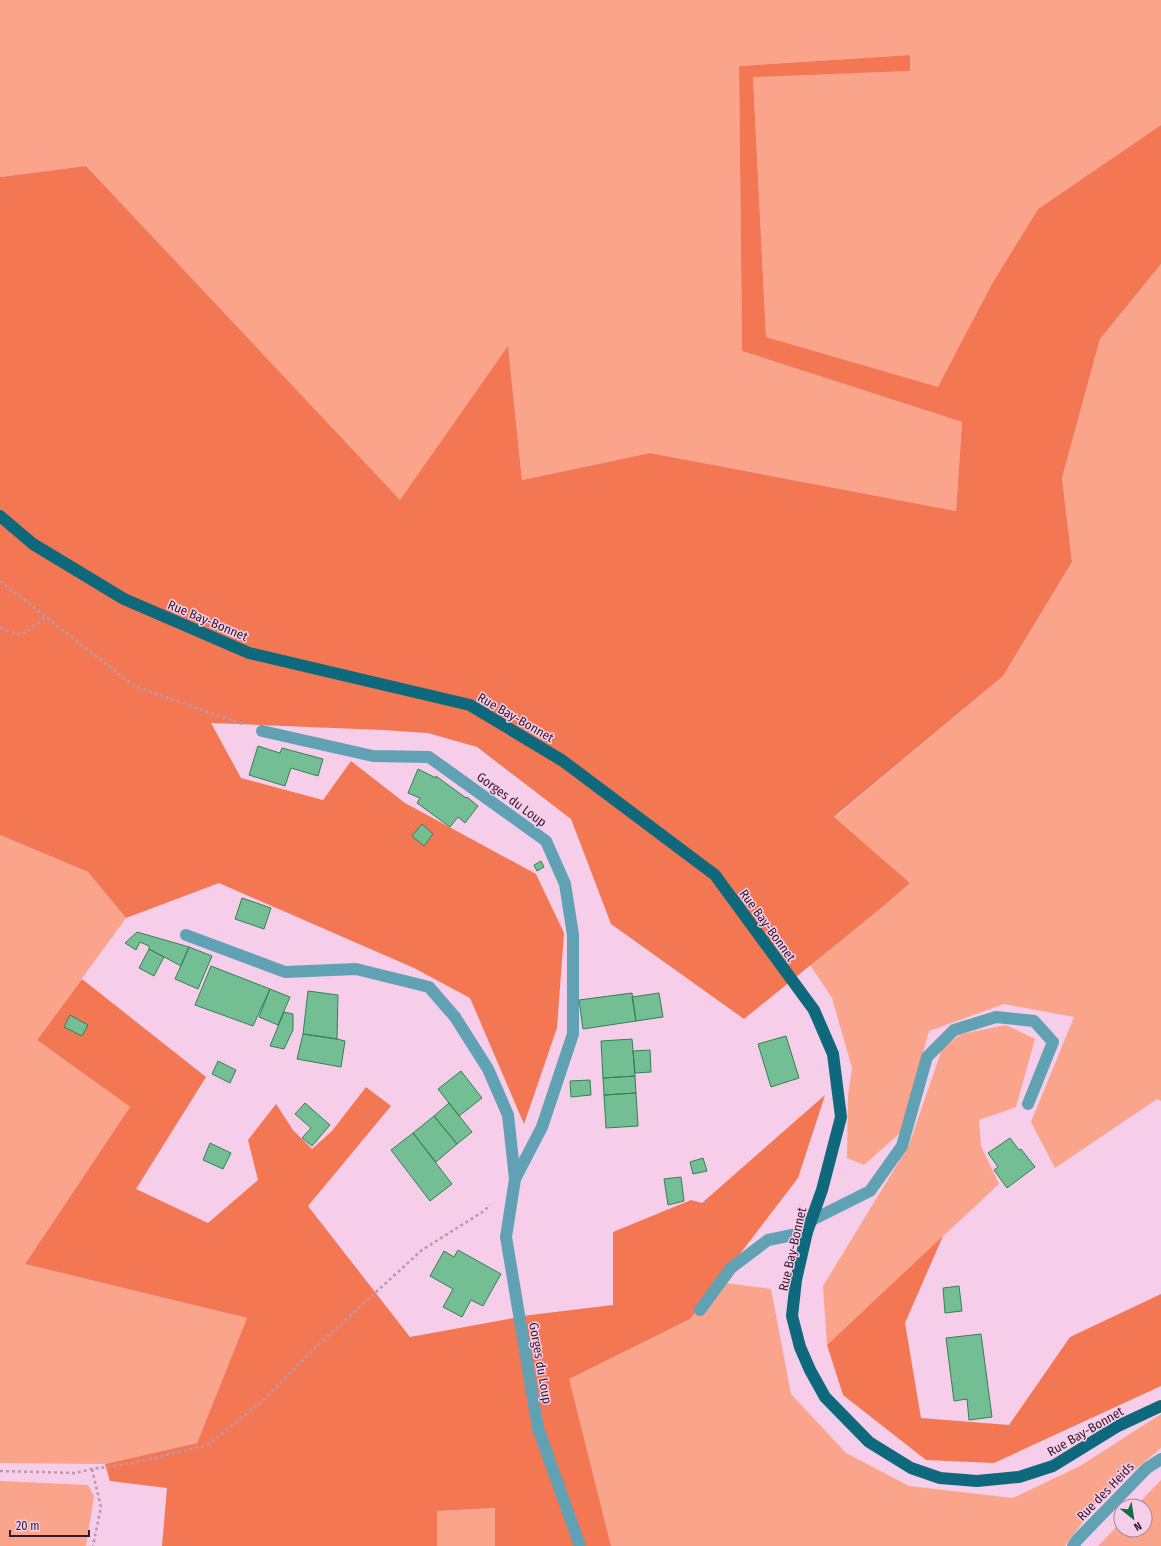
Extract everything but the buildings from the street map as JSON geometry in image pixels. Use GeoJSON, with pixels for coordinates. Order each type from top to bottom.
{"type":"FeatureCollection","features":[{"type":"Feature","properties":{"kind":"main road","name":"Rue Bay-Bonnet"},"geometry":{"type":"LineString","coordinates":[[0,516],[34,544],[124,599],[249,653],[470,705],[563,761],[715,875],[814,1010],[834,1054],[841,1117],[822,1190],[809,1226],[796,1280],[792,1316],[800,1347],[810,1370],[825,1397],[869,1442],[911,1468],[940,1478],[977,1481],[1020,1477],[1053,1466],[1118,1426],[1161,1406]]}},
{"type":"Feature","properties":{"kind":"street","name":"Gorges du Loup"},"geometry":{"type":"LineString","coordinates":[[262,731],[373,756],[429,757],[546,841],[565,884],[573,935],[572,1034],[542,1127],[515,1179]]}},
{"type":"Feature","properties":{"kind":"street","name":"Gorges du Loup"},"geometry":{"type":"LineString","coordinates":[[186,935],[285,972],[356,969],[429,987],[455,1017],[488,1069],[508,1115],[515,1179],[506,1237],[538,1428],[580,1546]]}},
{"type":"Feature","properties":{"kind":"street"},"geometry":{"type":"LineString","coordinates":[[700,1310],[731,1268],[768,1240],[809,1226],[870,1191],[902,1146],[927,1058],[954,1030],[996,1017],[1034,1021],[1053,1042],[1028,1104]]}},
{"type":"Feature","properties":{"kind":"street","name":"Rue des Heids"},"geometry":{"type":"LineString","coordinates":[[1073,1546],[1077,1540],[1147,1468],[1161,1459]]}},
{"type":"Feature","properties":{"kind":"path"},"geometry":{"type":"LineString","coordinates":[[0,581],[134,686],[262,731]]}},
{"type":"Feature","properties":{"kind":"path"},"geometry":{"type":"LineString","coordinates":[[0,628],[21,635],[46,617]]}},
{"type":"Feature","properties":{"kind":"path"},"geometry":{"type":"LineString","coordinates":[[0,1471],[75,1472],[134,1463],[207,1445],[259,1404],[318,1345],[422,1250],[484,1211],[515,1179]]}},
{"type":"Feature","properties":{"kind":"path"},"geometry":{"type":"LineString","coordinates":[[92,1469],[101,1507],[94,1546]]}},
{"type":"Feature","properties":{"kind":"shaded area"},"geometry":{"type":"Polygon","coordinates":[[[0,0],[1161,0],[1161,125],[1038,209],[993,282],[939,388],[766,337],[753,76],[910,71],[910,55],[739,66],[742,351],[962,422],[956,511],[650,453],[522,480],[508,347],[400,501],[86,166],[0,177],[0,0]]]}},
{"type":"Feature","properties":{"kind":"shaded area"},"geometry":{"type":"Polygon","coordinates":[[[910,55],[910,71],[753,77],[766,337],[938,387],[993,282],[1038,209],[1161,125],[1161,264],[1100,339],[1062,478],[1072,562],[1003,676],[834,817],[910,883],[886,904],[744,1019],[611,924],[571,819],[477,747],[428,733],[211,723],[241,778],[323,800],[351,761],[405,803],[536,874],[564,933],[557,1028],[524,1124],[470,998],[414,968],[219,883],[126,918],[88,872],[0,835],[0,177],[86,166],[400,500],[508,346],[522,480],[650,453],[956,511],[962,422],[742,351],[739,66],[910,55]]]}},
{"type":"Feature","properties":{"kind":"shaded area"},"geometry":{"type":"Polygon","coordinates":[[[1161,264],[1161,1101],[1157,1099],[1055,1168],[1031,1122],[1074,1017],[1004,1004],[929,1031],[900,1133],[864,1165],[847,1158],[848,1096],[852,1068],[832,998],[810,965],[910,883],[834,818],[1003,676],[1072,562],[1062,478],[1100,339],[1161,264]]]}},
{"type":"Feature","properties":{"kind":"shaded area"},"geometry":{"type":"Polygon","coordinates":[[[0,835],[88,872],[126,918],[37,1040],[130,1107],[25,1264],[247,1318],[197,1443],[105,1464],[0,1463],[0,835]]]}},
{"type":"Feature","properties":{"kind":"shaded area"},"geometry":{"type":"Polygon","coordinates":[[[82,979],[206,1077],[136,1189],[208,1223],[258,1180],[248,1140],[276,1104],[293,1130],[312,1149],[332,1131],[366,1087],[391,1106],[308,1206],[410,1337],[530,1315],[613,1305],[613,1232],[691,1200],[702,1203],[825,1095],[798,1178],[690,1319],[569,1379],[611,1546],[495,1546],[495,1508],[437,1511],[437,1546],[162,1546],[167,1488],[110,1481],[105,1464],[197,1443],[247,1318],[25,1264],[130,1107],[37,1040],[82,979]]]}},
{"type":"Feature","properties":{"kind":"shaded area"},"geometry":{"type":"Polygon","coordinates":[[[1006,1025],[1035,1039],[1016,1107],[979,1120],[981,1146],[999,1184],[827,1345],[823,1286],[909,1145],[942,1049],[961,1034],[1006,1025]]]}},
{"type":"Feature","properties":{"kind":"shaded area"},"geometry":{"type":"Polygon","coordinates":[[[943,1236],[905,1323],[921,1418],[1009,1425],[1070,1337],[1161,1294],[1161,1386],[994,1463],[926,1460],[843,1395],[827,1345],[943,1236]]]}},
{"type":"Feature","properties":{"kind":"shaded area"},"geometry":{"type":"Polygon","coordinates":[[[719,1282],[771,1289],[791,1394],[846,1453],[909,1486],[1013,1498],[1080,1466],[1161,1414],[1161,1448],[1099,1500],[1065,1546],[611,1546],[568,1379],[690,1319],[719,1282]]]}},
{"type":"Feature","properties":{"kind":"shaded area"},"geometry":{"type":"Polygon","coordinates":[[[1161,1480],[1161,1546],[1098,1546],[1113,1530],[1113,1538],[1153,1538],[1153,1498],[1144,1498],[1161,1480]]]}},
{"type":"Feature","properties":{"kind":"shaded area"},"geometry":{"type":"Polygon","coordinates":[[[0,1481],[88,1485],[94,1496],[86,1546],[0,1546],[0,1481]]]}},
{"type":"Feature","properties":{"kind":"shaded area"},"geometry":{"type":"Polygon","coordinates":[[[495,1508],[495,1546],[437,1546],[437,1511],[495,1508]]]}}]}
